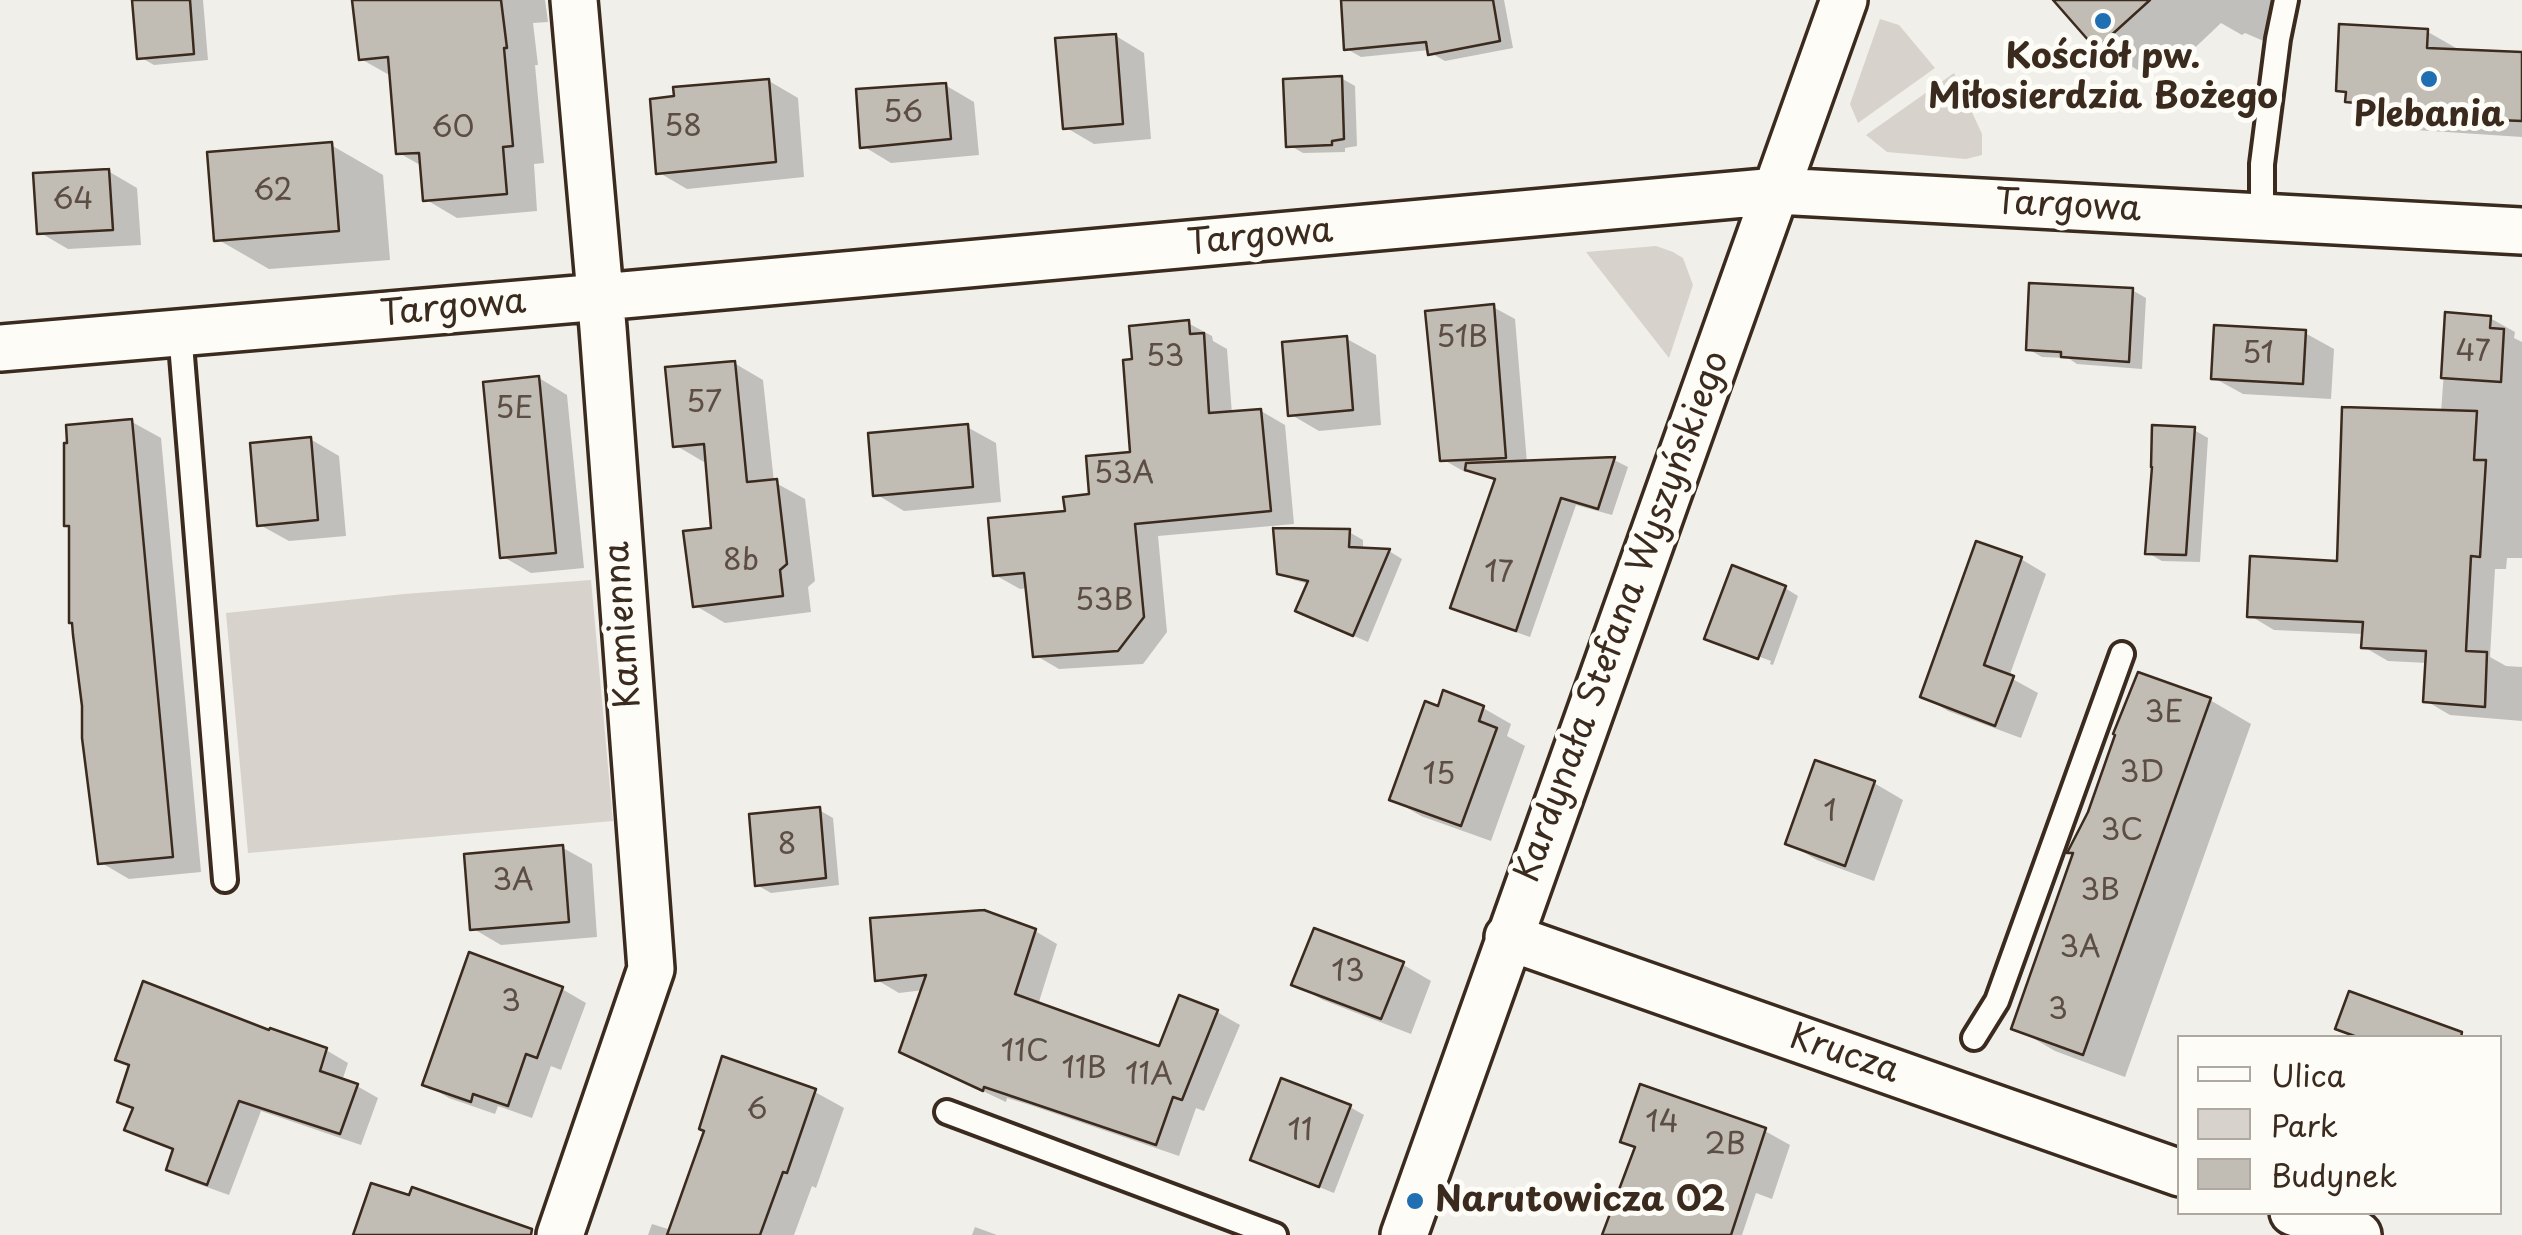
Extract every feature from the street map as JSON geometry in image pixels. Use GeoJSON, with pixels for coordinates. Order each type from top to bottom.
{"type":"FeatureCollection","features":[{"type":"Feature","properties":{"kind":"street","name":"Kamienna"},"geometry":{"type":"LineString","coordinates":[[560,1235],[651,969],[601,297],[574,0]]}},
{"type":"Feature","properties":{"kind":"street","name":"Kardynała Stefana Wyszyńskiego"},"geometry":{"type":"LineString","coordinates":[[1404,1235],[1844,0]]}},
{"type":"Feature","properties":{"kind":"street","name":"Targowa"},"geometry":{"type":"LineString","coordinates":[[0,348],[1777,191],[2522,232]]}},
{"type":"Feature","properties":{"kind":"street","name":"Krucza"},"geometry":{"type":"LineString","coordinates":[[1508,937],[2177,1172]]}},
{"type":"Feature","properties":{"kind":"street"},"geometry":{"type":"LineString","coordinates":[[2302,1215],[2358,1235]]}},
{"type":"Feature","properties":{"kind":"lane"},"geometry":{"type":"LineString","coordinates":[[2262,218],[2262,164],[2286,0]]}},
{"type":"Feature","properties":{"kind":"lane"},"geometry":{"type":"LineString","coordinates":[[180,332],[225,880]]}},
{"type":"Feature","properties":{"kind":"lane"},"geometry":{"type":"LineString","coordinates":[[1974,1038],[1997,1002],[2122,654]]}},
{"type":"Feature","properties":{"kind":"lane"},"geometry":{"type":"LineString","coordinates":[[946,1112],[1275,1235]]}},
{"type":"Feature","properties":{"kind":"green space"},"geometry":{"type":"Polygon","coordinates":[[[1880,19],[1899,25],[1935,68],[1858,123],[1850,104],[1880,19]]]}},
{"type":"Feature","properties":{"kind":"green space"},"geometry":{"type":"Polygon","coordinates":[[[1954,73],[1982,134],[1982,155],[1966,159],[1887,152],[1866,135],[1954,73]]]}},
{"type":"Feature","properties":{"kind":"green space"},"geometry":{"type":"Polygon","coordinates":[[[1656,246],[1683,258],[1693,285],[1669,358],[1586,252],[1656,246]]]}},
{"type":"Feature","properties":{"kind":"green space"},"geometry":{"type":"Polygon","coordinates":[[[591,580],[613,821],[248,853],[226,613],[591,580]]]}},
{"type":"Feature","properties":{"kind":"building"},"geometry":{"type":"Polygon","coordinates":[[[132,0],[190,0],[194,54],[137,59],[132,0]]]}},
{"type":"Feature","properties":{"kind":"building"},"geometry":{"type":"Polygon","coordinates":[[[352,0],[501,0],[513,146],[503,147],[507,194],[423,201],[419,153],[396,154],[388,57],[359,60],[352,0]]]}},
{"type":"Feature","properties":{"kind":"building"},"geometry":{"type":"Polygon","coordinates":[[[1341,0],[1493,0],[1500,41],[1428,55],[1426,42],[1344,50],[1341,0]]]}},
{"type":"Feature","properties":{"kind":"building","name":"Kościół pw. Miłosierdzia Bożego"},"geometry":{"type":"Polygon","coordinates":[[[2053,0],[2150,0],[2096,49],[2053,0]]]}},
{"type":"Feature","properties":{"kind":"building","name":"Plebania"},"geometry":{"type":"Polygon","coordinates":[[[2339,24],[2428,29],[2427,48],[2522,52],[2522,121],[2355,113],[2356,103],[2345,102],[2346,92],[2336,91],[2339,24]]]}},
{"type":"Feature","properties":{"kind":"building"},"geometry":{"type":"Polygon","coordinates":[[[1116,34],[1123,124],[1063,129],[1055,38],[1116,34]]]}},
{"type":"Feature","properties":{"kind":"building"},"geometry":{"type":"Polygon","coordinates":[[[1342,76],[1344,139],[1332,141],[1332,145],[1286,147],[1283,79],[1342,76]]]}},
{"type":"Feature","properties":{"kind":"building"},"geometry":{"type":"Polygon","coordinates":[[[769,79],[776,162],[656,174],[650,99],[674,96],[673,87],[769,79]]]}},
{"type":"Feature","properties":{"kind":"building"},"geometry":{"type":"Polygon","coordinates":[[[946,83],[951,139],[860,148],[856,89],[946,83]]]}},
{"type":"Feature","properties":{"kind":"building"},"geometry":{"type":"Polygon","coordinates":[[[332,142],[339,231],[214,241],[207,152],[332,142]]]}},
{"type":"Feature","properties":{"kind":"building"},"geometry":{"type":"Polygon","coordinates":[[[109,169],[113,230],[37,234],[33,173],[109,169]]]}},
{"type":"Feature","properties":{"kind":"building"},"geometry":{"type":"Polygon","coordinates":[[[2029,283],[2133,288],[2129,362],[2026,350],[2029,283]]]}},
{"type":"Feature","properties":{"kind":"building"},"geometry":{"type":"Polygon","coordinates":[[[1494,304],[1506,458],[1440,461],[1425,311],[1494,304]]]}},
{"type":"Feature","properties":{"kind":"building"},"geometry":{"type":"Polygon","coordinates":[[[2445,312],[2491,316],[2490,328],[2504,329],[2501,382],[2441,378],[2445,312]]]}},
{"type":"Feature","properties":{"kind":"building"},"geometry":{"type":"Polygon","coordinates":[[[1189,320],[1190,334],[1204,333],[1209,413],[1261,409],[1271,511],[1135,524],[1144,617],[1118,651],[1033,657],[1024,573],[993,576],[988,518],[1065,511],[1063,497],[1089,494],[1086,456],[1130,452],[1123,360],[1132,359],[1129,326],[1189,320]]]}},
{"type":"Feature","properties":{"kind":"building"},"geometry":{"type":"Polygon","coordinates":[[[2214,325],[2306,330],[2303,384],[2211,379],[2214,325]]]}},
{"type":"Feature","properties":{"kind":"building"},"geometry":{"type":"Polygon","coordinates":[[[1347,336],[1353,410],[1288,416],[1282,342],[1347,336]]]}},
{"type":"Feature","properties":{"kind":"building"},"geometry":{"type":"Polygon","coordinates":[[[735,361],[747,482],[777,479],[787,564],[780,570],[783,596],[693,607],[683,531],[711,528],[704,444],[673,447],[665,367],[735,361]]]}},
{"type":"Feature","properties":{"kind":"building"},"geometry":{"type":"Polygon","coordinates":[[[539,376],[556,553],[500,558],[483,382],[539,376]]]}},
{"type":"Feature","properties":{"kind":"building"},"geometry":{"type":"Polygon","coordinates":[[[2342,407],[2477,411],[2474,460],[2486,460],[2480,557],[2471,556],[2466,651],[2487,652],[2485,707],[2423,702],[2426,651],[2361,648],[2363,622],[2247,617],[2250,556],[2337,561],[2342,407]]]}},
{"type":"Feature","properties":{"kind":"building"},"geometry":{"type":"Polygon","coordinates":[[[132,419],[173,857],[98,864],[69,623],[64,443],[66,425],[132,419]]]}},
{"type":"Feature","properties":{"kind":"building"},"geometry":{"type":"Polygon","coordinates":[[[968,424],[973,487],[873,496],[868,433],[968,424]]]}},
{"type":"Feature","properties":{"kind":"building"},"geometry":{"type":"Polygon","coordinates":[[[2152,425],[2195,427],[2186,555],[2145,554],[2152,425]]]}},
{"type":"Feature","properties":{"kind":"building"},"geometry":{"type":"Polygon","coordinates":[[[311,437],[318,520],[257,526],[250,443],[311,437]]]}},
{"type":"Feature","properties":{"kind":"building"},"geometry":{"type":"Polygon","coordinates":[[[1615,457],[1598,509],[1561,498],[1516,631],[1450,608],[1495,479],[1465,470],[1466,463],[1615,457]]]}},
{"type":"Feature","properties":{"kind":"building"},"geometry":{"type":"Polygon","coordinates":[[[1273,528],[1350,529],[1349,547],[1390,549],[1353,636],[1295,611],[1308,581],[1277,574],[1273,528]]]}},
{"type":"Feature","properties":{"kind":"building"},"geometry":{"type":"Polygon","coordinates":[[[1976,541],[2022,557],[1984,665],[2014,676],[1995,726],[1920,697],[1976,541]]]}},
{"type":"Feature","properties":{"kind":"building"},"geometry":{"type":"Polygon","coordinates":[[[1732,565],[1786,586],[1758,659],[1704,639],[1732,565]]]}},
{"type":"Feature","properties":{"kind":"building"},"geometry":{"type":"Polygon","coordinates":[[[2138,672],[2211,698],[2083,1055],[2011,1029],[2073,853],[2067,853],[2088,812],[2138,672]]]}},
{"type":"Feature","properties":{"kind":"building"},"geometry":{"type":"Polygon","coordinates":[[[1443,690],[1484,706],[1479,721],[1497,728],[1461,826],[1389,800],[1425,701],[1438,706],[1443,690]]]}},
{"type":"Feature","properties":{"kind":"building"},"geometry":{"type":"Polygon","coordinates":[[[1815,760],[1875,781],[1845,866],[1785,844],[1815,760]]]}},
{"type":"Feature","properties":{"kind":"building"},"geometry":{"type":"Polygon","coordinates":[[[820,807],[826,878],[755,886],[749,814],[820,807]]]}},
{"type":"Feature","properties":{"kind":"building"},"geometry":{"type":"Polygon","coordinates":[[[563,845],[569,922],[470,930],[464,854],[563,845]]]}},
{"type":"Feature","properties":{"kind":"building"},"geometry":{"type":"Polygon","coordinates":[[[984,910],[1036,929],[1015,994],[1159,1046],[1179,995],[1218,1010],[1182,1100],[1173,1097],[1156,1145],[984,1087],[983,1091],[899,1052],[926,975],[875,981],[870,918],[984,910]]]}},
{"type":"Feature","properties":{"kind":"building"},"geometry":{"type":"Polygon","coordinates":[[[1314,928],[1404,962],[1381,1019],[1291,985],[1314,928]]]}},
{"type":"Feature","properties":{"kind":"building"},"geometry":{"type":"Polygon","coordinates":[[[469,952],[563,987],[537,1058],[526,1054],[508,1106],[473,1094],[471,1102],[422,1085],[469,952]]]}},
{"type":"Feature","properties":{"kind":"building"},"geometry":{"type":"Polygon","coordinates":[[[143,981],[327,1048],[320,1071],[358,1084],[340,1134],[239,1101],[207,1185],[166,1170],[173,1149],[124,1130],[133,1108],[117,1102],[129,1065],[115,1060],[143,981]]]}},
{"type":"Feature","properties":{"kind":"building"},"geometry":{"type":"Polygon","coordinates":[[[2349,991],[2462,1032],[2352,1035],[2335,1029],[2349,991]]]}},
{"type":"Feature","properties":{"kind":"building"},"geometry":{"type":"Polygon","coordinates":[[[722,1056],[816,1089],[787,1173],[783,1172],[760,1235],[667,1235],[704,1131],[699,1129],[722,1056]]]}},
{"type":"Feature","properties":{"kind":"building"},"geometry":{"type":"Polygon","coordinates":[[[1281,1078],[1351,1105],[1319,1187],[1250,1160],[1281,1078]]]}},
{"type":"Feature","properties":{"kind":"building"},"geometry":{"type":"Polygon","coordinates":[[[1640,1084],[1766,1128],[1731,1235],[1602,1235],[1635,1147],[1620,1142],[1640,1084]]]}},
{"type":"Feature","properties":{"kind":"building"},"geometry":{"type":"Polygon","coordinates":[[[371,1183],[409,1195],[412,1187],[532,1229],[531,1235],[353,1235],[371,1183]]]}},
{"type":"Feature","properties":{"kind":"place","name":"Kościół pw. Miłosierdzia Bożego"},"geometry":{"type":"Point","coordinates":[2103,21]}},
{"type":"Feature","properties":{"kind":"place","name":"Plebania"},"geometry":{"type":"Point","coordinates":[2429,79]}},
{"type":"Feature","properties":{"kind":"place","name":"Narutowicza 02"},"geometry":{"type":"Point","coordinates":[1415,1201]}}]}
